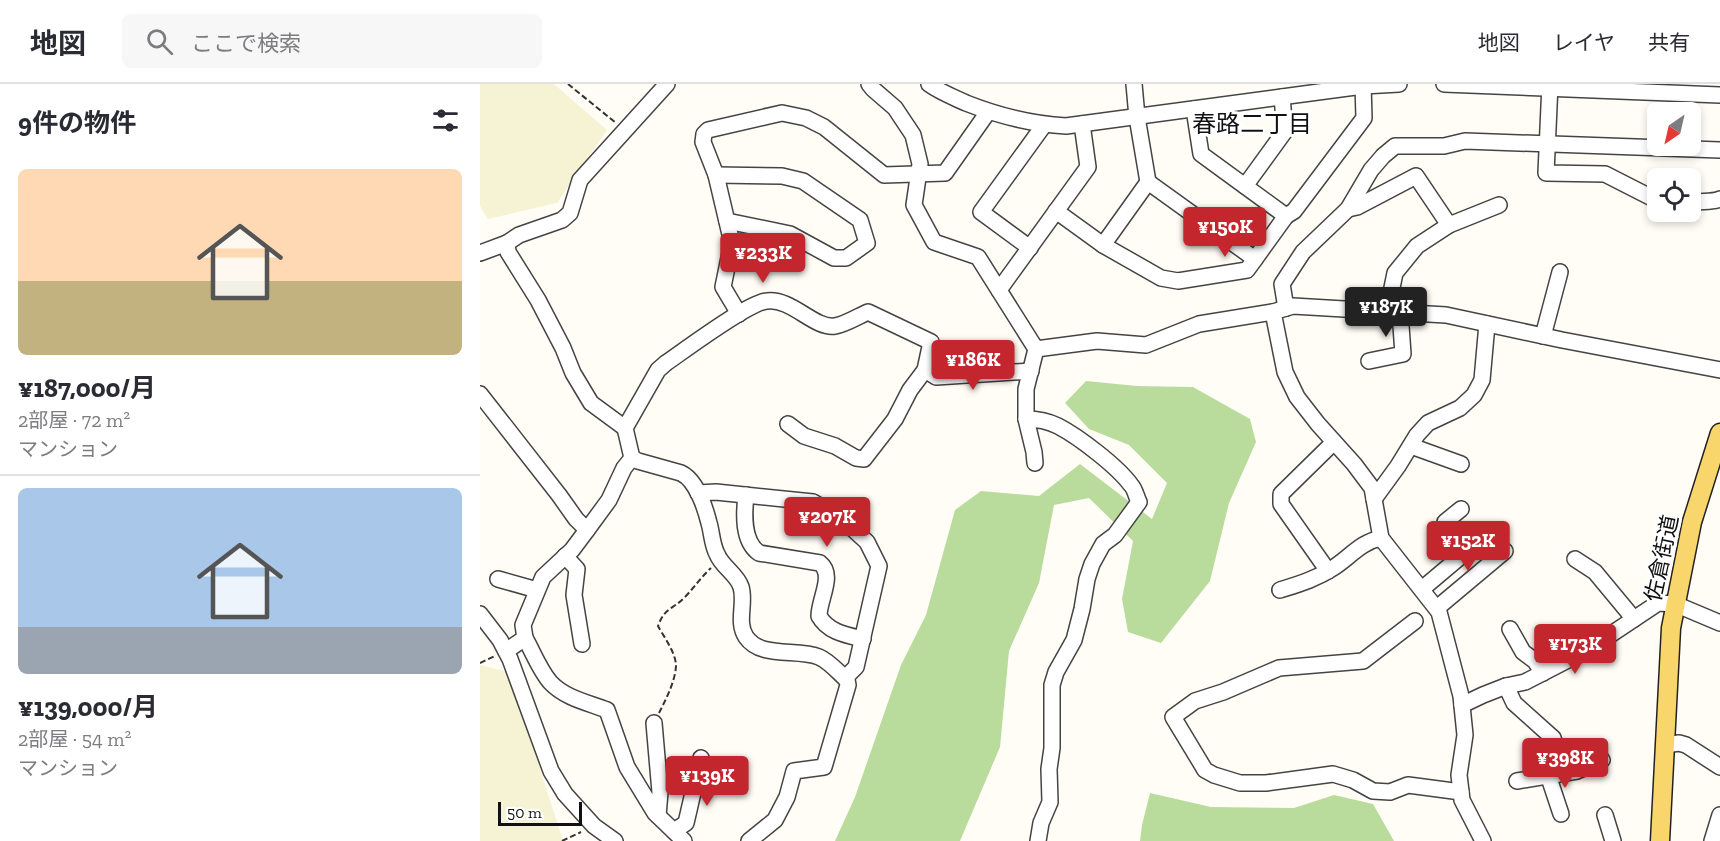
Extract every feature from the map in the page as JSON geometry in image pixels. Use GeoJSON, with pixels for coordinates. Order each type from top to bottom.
{"type":"FeatureCollection","features":[{"type":"Feature","properties":{"kind":"main road","name":"佐倉街道"},"geometry":{"type":"LineString","coordinates":[[1660,841],[1671,628],[1692,522],[1720,434]]}},
{"type":"Feature","properties":{"kind":"street"},"geometry":{"type":"LineString","coordinates":[[480,253],[507,243],[519,235],[562,220],[570,213],[580,180],[667,84]]}},
{"type":"Feature","properties":{"kind":"street"},"geometry":{"type":"LineString","coordinates":[[869,84],[895,108],[913,135],[920,164],[914,205],[934,242],[978,257],[1036,349],[1026,389],[1026,419],[1035,463]]}},
{"type":"Feature","properties":{"kind":"street"},"geometry":{"type":"LineString","coordinates":[[929,84],[988,112],[1044,125],[1066,126],[1363,85],[1399,84]]}},
{"type":"Feature","properties":{"kind":"street"},"geometry":{"type":"LineString","coordinates":[[1134,84],[1148,182],[1255,259]]}},
{"type":"Feature","properties":{"kind":"street"},"geometry":{"type":"LineString","coordinates":[[1444,84],[1549,86],[1720,95]]}},
{"type":"Feature","properties":{"kind":"street"},"geometry":{"type":"LineString","coordinates":[[1056,211],[1103,245],[1161,278],[1178,281],[1247,270],[1286,216],[1294,212],[1364,118],[1363,85]]}},
{"type":"Feature","properties":{"kind":"street"},"geometry":{"type":"LineString","coordinates":[[1549,86],[1546,173],[1605,174],[1647,195]]}},
{"type":"Feature","properties":{"kind":"street"},"geometry":{"type":"LineString","coordinates":[[1245,186],[1285,131],[1282,97]]}},
{"type":"Feature","properties":{"kind":"street"},"geometry":{"type":"LineString","coordinates":[[1194,109],[1201,154],[1286,216]]}},
{"type":"Feature","properties":{"kind":"street"},"geometry":{"type":"LineString","coordinates":[[739,314],[723,287],[732,243],[716,175],[703,142],[704,134],[708,130],[782,114],[806,118],[824,127],[884,175],[945,173],[988,112]]}},
{"type":"Feature","properties":{"kind":"street"},"geometry":{"type":"LineString","coordinates":[[999,290],[1088,167],[1082,124]]}},
{"type":"Feature","properties":{"kind":"street"},"geometry":{"type":"LineString","coordinates":[[1030,248],[981,212],[1044,125]]}},
{"type":"Feature","properties":{"kind":"street"},"geometry":{"type":"LineString","coordinates":[[1483,841],[1462,800],[1459,775],[1465,735],[1461,696],[1439,612],[1381,538],[1372,488],[1297,397],[1285,372],[1279,310],[1282,284],[1303,252],[1348,209],[1371,170],[1395,146],[1444,146],[1465,141],[1720,150]]}},
{"type":"Feature","properties":{"kind":"street"},"geometry":{"type":"LineString","coordinates":[[716,175],[782,176],[803,181],[860,220],[867,243],[846,258],[834,258],[790,234],[727,221]]}},
{"type":"Feature","properties":{"kind":"street"},"geometry":{"type":"LineString","coordinates":[[1348,209],[1357,207],[1416,176],[1449,225]]}},
{"type":"Feature","properties":{"kind":"street"},"geometry":{"type":"LineString","coordinates":[[1103,245],[1148,182]]}},
{"type":"Feature","properties":{"kind":"street"},"geometry":{"type":"LineString","coordinates":[[1701,200],[1720,199]]}},
{"type":"Feature","properties":{"kind":"street"},"geometry":{"type":"LineString","coordinates":[[1369,362],[1403,354],[1394,312],[1395,273],[1417,246],[1449,225],[1499,206]]}},
{"type":"Feature","properties":{"kind":"street"},"geometry":{"type":"LineString","coordinates":[[507,243],[508,252],[538,300],[573,373],[591,403],[625,428],[632,458]]}},
{"type":"Feature","properties":{"kind":"street"},"geometry":{"type":"LineString","coordinates":[[1543,336],[1560,272]]}},
{"type":"Feature","properties":{"kind":"street"},"geometry":{"type":"LineString","coordinates":[[625,428],[658,370],[739,314],[764,301],[775,300],[821,324],[834,327],[868,312],[931,342],[925,370],[910,390],[895,419],[864,459],[856,458],[835,446],[804,436],[788,424]]}},
{"type":"Feature","properties":{"kind":"street"},"geometry":{"type":"LineString","coordinates":[[1036,349],[1098,341],[1146,345],[1199,324],[1293,306],[1446,315],[1720,370]]}},
{"type":"Feature","properties":{"kind":"street"},"geometry":{"type":"LineString","coordinates":[[1374,499],[1417,435],[1428,423],[1460,408],[1474,395],[1482,380],[1487,324]]}},
{"type":"Feature","properties":{"kind":"street"},"geometry":{"type":"LineString","coordinates":[[925,370],[936,377],[1030,371]]}},
{"type":"Feature","properties":{"kind":"street"},"geometry":{"type":"LineString","coordinates":[[480,394],[576,519],[587,530]]}},
{"type":"Feature","properties":{"kind":"street"},"geometry":{"type":"LineString","coordinates":[[1026,419],[1040,420],[1057,426],[1085,444],[1132,486],[1138,502],[1115,535],[1104,544],[1092,564],[1074,640],[1056,672],[1053,685],[1052,748],[1049,770],[1050,802],[1041,823],[1038,841]]}},
{"type":"Feature","properties":{"kind":"street"},"geometry":{"type":"LineString","coordinates":[[1328,571],[1281,504],[1281,494],[1334,442]]}},
{"type":"Feature","properties":{"kind":"street"},"geometry":{"type":"LineString","coordinates":[[1410,446],[1461,464]]}},
{"type":"Feature","properties":{"kind":"street"},"geometry":{"type":"LineString","coordinates":[[632,458],[624,468],[609,500],[587,530],[543,577],[523,625],[525,638],[552,684],[583,701],[607,710],[627,767],[658,816],[679,836],[686,823],[701,758]]}},
{"type":"Feature","properties":{"kind":"street"},"geometry":{"type":"LineString","coordinates":[[632,458],[687,476],[694,483],[709,522],[715,551],[719,559],[739,581],[742,590],[741,628],[752,644],[764,649],[822,658],[845,678],[848,685],[824,767],[794,771],[787,797],[775,820],[749,841]]}},
{"type":"Feature","properties":{"kind":"street"},"geometry":{"type":"LineString","coordinates":[[698,493],[716,492],[813,501],[842,519],[867,542],[879,566],[856,667],[845,678]]}},
{"type":"Feature","properties":{"kind":"street"},"geometry":{"type":"LineString","coordinates":[[746,495],[743,516],[753,549],[759,553],[820,563],[826,568],[827,575],[819,616],[823,623],[841,634],[862,639]]}},
{"type":"Feature","properties":{"kind":"street"},"geometry":{"type":"LineString","coordinates":[[1461,509],[1446,522],[1479,573]]}},
{"type":"Feature","properties":{"kind":"street"},"geometry":{"type":"LineString","coordinates":[[1422,589],[1492,530]]}},
{"type":"Feature","properties":{"kind":"street"},"geometry":{"type":"LineString","coordinates":[[1280,590],[1313,580],[1369,541],[1381,538]]}},
{"type":"Feature","properties":{"kind":"street"},"geometry":{"type":"LineString","coordinates":[[1437,608],[1505,551]]}},
{"type":"Feature","properties":{"kind":"street"},"geometry":{"type":"LineString","coordinates":[[565,556],[577,569],[574,595],[582,644]]}},
{"type":"Feature","properties":{"kind":"street"},"geometry":{"type":"LineString","coordinates":[[1575,559],[1594,572],[1634,620]]}},
{"type":"Feature","properties":{"kind":"street"},"geometry":{"type":"LineString","coordinates":[[498,579],[537,590]]}},
{"type":"Feature","properties":{"kind":"street"},"geometry":{"type":"LineString","coordinates":[[1462,705],[1543,673],[1589,649],[1658,603],[1675,604],[1720,623]]}},
{"type":"Feature","properties":{"kind":"street"},"geometry":{"type":"LineString","coordinates":[[480,614],[506,651],[524,693],[551,771],[565,794],[594,826],[615,841]]}},
{"type":"Feature","properties":{"kind":"street"},"geometry":{"type":"LineString","coordinates":[[1415,621],[1363,661],[1279,668],[1196,701],[1173,717],[1205,770],[1240,783],[1266,783],[1333,774],[1353,780],[1373,791],[1390,792],[1408,785],[1461,792]]}},
{"type":"Feature","properties":{"kind":"street"},"geometry":{"type":"LineString","coordinates":[[1510,629],[1523,651],[1535,660],[1543,673]]}},
{"type":"Feature","properties":{"kind":"street"},"geometry":{"type":"LineString","coordinates":[[506,651],[525,638]]}},
{"type":"Feature","properties":{"kind":"street"},"geometry":{"type":"LineString","coordinates":[[1506,686],[1514,703],[1553,738],[1564,773]]}},
{"type":"Feature","properties":{"kind":"street"},"geometry":{"type":"LineString","coordinates":[[654,723],[660,792],[658,816]]}},
{"type":"Feature","properties":{"kind":"street"},"geometry":{"type":"LineString","coordinates":[[1665,745],[1679,743],[1686,745],[1720,767]]}},
{"type":"Feature","properties":{"kind":"street"},"geometry":{"type":"LineString","coordinates":[[1517,781],[1577,771],[1602,760]]}},
{"type":"Feature","properties":{"kind":"street"},"geometry":{"type":"LineString","coordinates":[[1548,776],[1561,814]]}},
{"type":"Feature","properties":{"kind":"street"},"geometry":{"type":"LineString","coordinates":[[1605,815],[1613,841]]}},
{"type":"Feature","properties":{"kind":"street"},"geometry":{"type":"LineString","coordinates":[[1712,841],[1720,815]]}},
{"type":"Feature","properties":{"kind":"path"},"geometry":{"type":"LineString","coordinates":[[568,84],[625,130]]}},
{"type":"Feature","properties":{"kind":"path"},"geometry":{"type":"LineString","coordinates":[[654,723],[666,698],[676,665],[658,626],[660,620],[663,614],[687,595],[719,559]]}},
{"type":"Feature","properties":{"kind":"path"},"geometry":{"type":"LineString","coordinates":[[562,841],[594,826]]}},
{"type":"Feature","properties":{"kind":"shaded area"},"geometry":{"type":"Polygon","coordinates":[[[480,84],[554,84],[607,130],[557,203],[488,219],[480,206],[480,84]]]}},
{"type":"Feature","properties":{"kind":"shaded area"},"geometry":{"type":"Polygon","coordinates":[[[480,665],[509,672],[563,841],[480,841],[480,665]]]}},
{"type":"Feature","properties":{"kind":"green space"},"geometry":{"type":"Polygon","coordinates":[[[1086,381],[1137,386],[1193,387],[1250,419],[1256,442],[1229,503],[1210,581],[1161,643],[1128,632],[1122,599],[1133,541],[1089,498],[1054,505],[1039,583],[1009,651],[1000,747],[960,841],[835,841],[855,797],[901,665],[926,615],[955,510],[981,491],[1039,496],[1080,464],[1152,519],[1167,483],[1129,445],[1089,429],[1065,403],[1086,381]]]}},
{"type":"Feature","properties":{"kind":"green space"},"geometry":{"type":"Polygon","coordinates":[[[1150,793],[1211,807],[1294,808],[1334,795],[1373,804],[1394,841],[1140,841],[1150,793]]]}},
{"type":"Feature","properties":{"kind":"district","name":"春路二丁目"},"geometry":{"type":"Point","coordinates":[1252,124]}}]}
